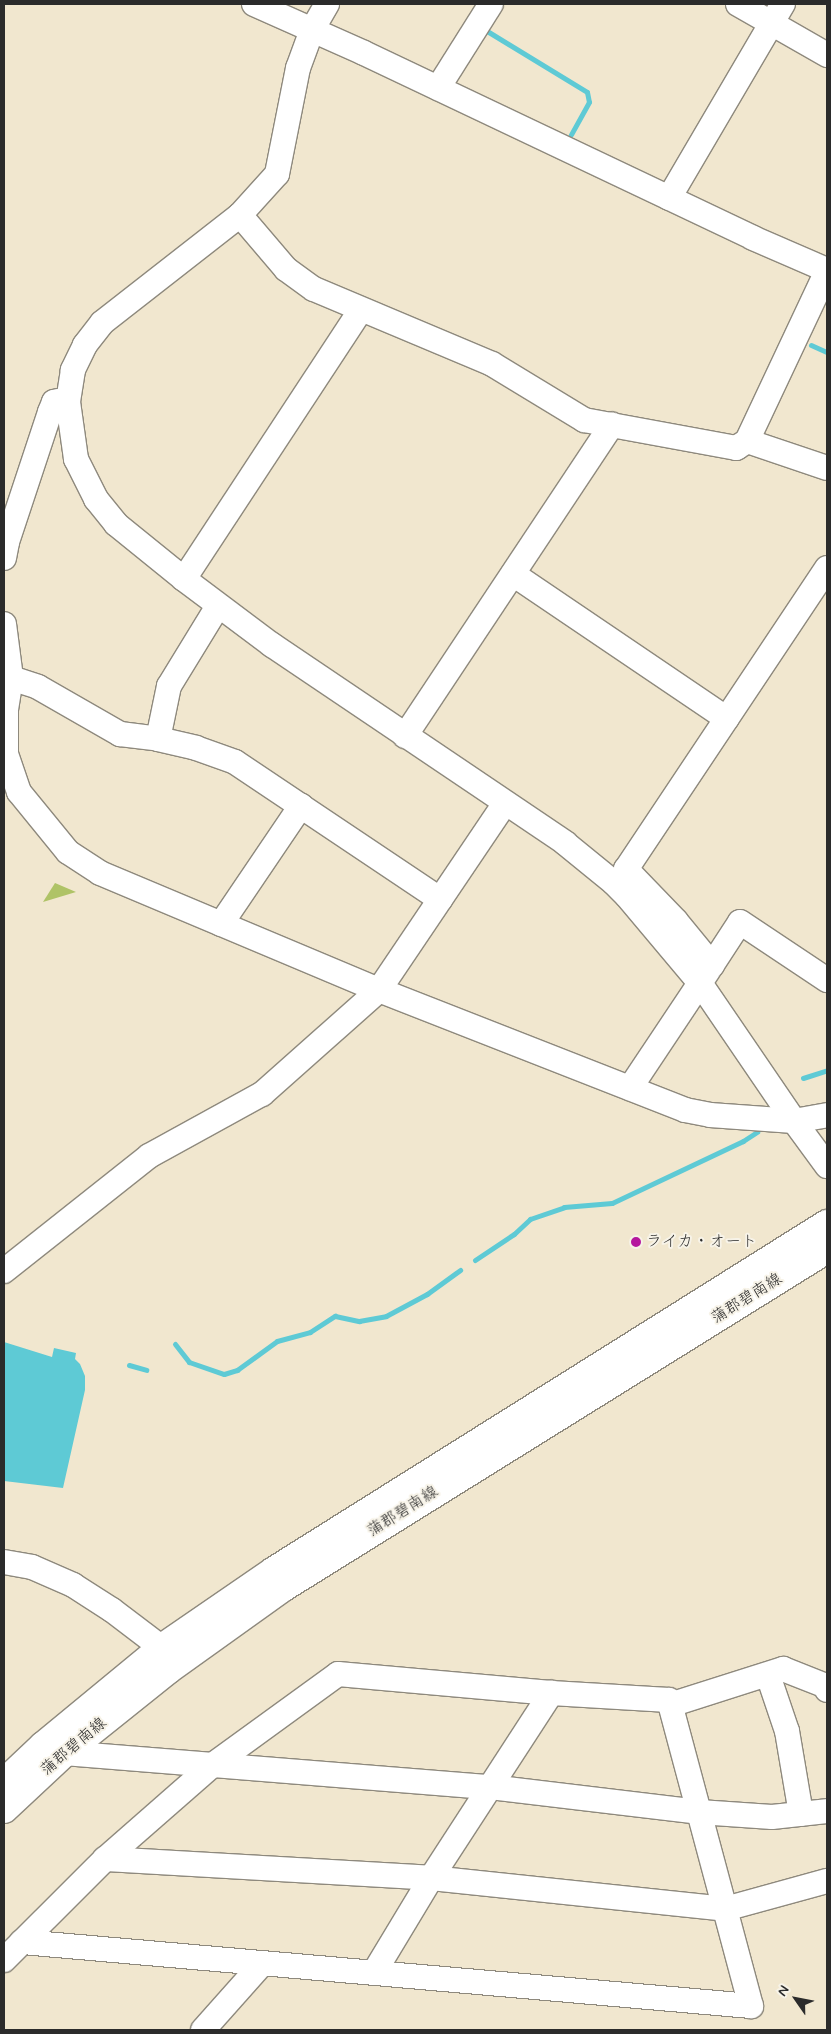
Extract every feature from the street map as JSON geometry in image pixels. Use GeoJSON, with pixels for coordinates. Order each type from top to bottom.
{"type":"FeatureCollection","features":[{"type":"Feature","properties":{"kind":"main road","name":"蒲郡碧南線"},"geometry":{"type":"LineString","coordinates":[[4,1783],[43,1746],[162,1648],[274,1570],[827,1224]]}},
{"type":"Feature","properties":{"kind":"main road","name":"蒲郡碧南線"},"geometry":{"type":"LineString","coordinates":[[4,1809],[64,1753],[169,1669],[282,1588],[827,1249]]}},
{"type":"Feature","properties":{"kind":"street"},"geometry":{"type":"LineString","coordinates":[[240,215],[286,269],[314,289],[492,364],[584,420],[736,448],[747,441],[827,271],[438,88],[254,4]]}},
{"type":"Feature","properties":{"kind":"street"},"geometry":{"type":"LineString","coordinates":[[328,4],[312,30],[298,68],[277,174],[240,215],[102,323],[86,345],[73,370],[68,405],[76,459],[96,499],[116,524],[218,606],[405,736],[565,843],[628,896],[706,974]]}},
{"type":"Feature","properties":{"kind":"street"},"geometry":{"type":"LineString","coordinates":[[438,88],[491,4]]}},
{"type":"Feature","properties":{"kind":"street"},"geometry":{"type":"LineString","coordinates":[[738,4],[777,13],[827,55]]}},
{"type":"Feature","properties":{"kind":"street"},"geometry":{"type":"LineString","coordinates":[[669,198],[777,13]]}},
{"type":"Feature","properties":{"kind":"street"},"geometry":{"type":"LineString","coordinates":[[184,578],[361,310]]}},
{"type":"Feature","properties":{"kind":"street"},"geometry":{"type":"LineString","coordinates":[[4,558],[7,542],[54,402],[59,401],[68,405]]}},
{"type":"Feature","properties":{"kind":"street"},"geometry":{"type":"LineString","coordinates":[[405,736],[612,425]]}},
{"type":"Feature","properties":{"kind":"street"},"geometry":{"type":"LineString","coordinates":[[747,441],[827,468]]}},
{"type":"Feature","properties":{"kind":"street"},"geometry":{"type":"LineString","coordinates":[[827,568],[626,869],[676,921],[794,1121],[827,1166]]}},
{"type":"Feature","properties":{"kind":"street"},"geometry":{"type":"LineString","coordinates":[[513,574],[726,719]]}},
{"type":"Feature","properties":{"kind":"street"},"geometry":{"type":"LineString","coordinates":[[158,739],[169,686],[218,606]]}},
{"type":"Feature","properties":{"kind":"street"},"geometry":{"type":"LineString","coordinates":[[4,624],[12,678],[6,705],[6,754],[19,792],[68,852],[100,873],[379,990],[685,1110],[710,1115],[794,1121],[827,1115]]}},
{"type":"Feature","properties":{"kind":"street"},"geometry":{"type":"LineString","coordinates":[[12,678],[38,687],[108,730],[120,734],[158,739],[196,748],[235,762],[440,899]]}},
{"type":"Feature","properties":{"kind":"street"},"geometry":{"type":"LineString","coordinates":[[4,1271],[149,1156],[262,1094],[379,990],[504,803]]}},
{"type":"Feature","properties":{"kind":"street"},"geometry":{"type":"LineString","coordinates":[[221,924],[301,806]]}},
{"type":"Feature","properties":{"kind":"street"},"geometry":{"type":"LineString","coordinates":[[630,1088],[740,922],[827,980]]}},
{"type":"Feature","properties":{"kind":"street"},"geometry":{"type":"LineString","coordinates":[[4,1562],[32,1568],[73,1584],[112,1610],[162,1648]]}},
{"type":"Feature","properties":{"kind":"street"},"geometry":{"type":"LineString","coordinates":[[670,1705],[783,1669],[826,1686],[827,1690]]}},
{"type":"Feature","properties":{"kind":"street"},"geometry":{"type":"LineString","coordinates":[[4,1960],[22,1942],[105,1859],[210,1766],[338,1674],[551,1693],[669,1700],[751,2006],[376,1971],[261,1965],[22,1942]]}},
{"type":"Feature","properties":{"kind":"street"},"geometry":{"type":"LineString","coordinates":[[768,1675],[787,1731],[801,1814]]}},
{"type":"Feature","properties":{"kind":"street"},"geometry":{"type":"LineString","coordinates":[[376,1971],[431,1878],[551,1693]]}},
{"type":"Feature","properties":{"kind":"street"},"geometry":{"type":"LineString","coordinates":[[64,1753],[490,1787],[699,1812],[772,1817],[827,1811]]}},
{"type":"Feature","properties":{"kind":"street"},"geometry":{"type":"LineString","coordinates":[[105,1859],[431,1878],[725,1909],[827,1881]]}},
{"type":"Feature","properties":{"kind":"street"},"geometry":{"type":"LineString","coordinates":[[203,2030],[261,1965]]}},
{"type":"Feature","properties":{"kind":"green space"},"geometry":{"type":"Polygon","coordinates":[[[55,883],[76,892],[43,902],[55,883]]]}},
{"type":"Feature","properties":{"kind":"water"},"geometry":{"type":"Polygon","coordinates":[[[4,1342],[52,1357],[54,1348],[76,1353],[75,1359],[80,1364],[85,1376],[85,1390],[63,1488],[4,1481],[4,1342]]]}},
{"type":"Feature","properties":{"kind":"waterway"},"geometry":{"type":"LineString","coordinates":[[487,31],[587,92],[589,102],[571,134]]}},
{"type":"Feature","properties":{"kind":"waterway"},"geometry":{"type":"LineString","coordinates":[[811,345],[827,352]]}},
{"type":"Feature","properties":{"kind":"waterway"},"geometry":{"type":"LineString","coordinates":[[803,1078],[827,1070]]}},
{"type":"Feature","properties":{"kind":"waterway"},"geometry":{"type":"LineString","coordinates":[[475,1260],[514,1234],[530,1219],[564,1207],[612,1203],[743,1141],[757,1132]]}},
{"type":"Feature","properties":{"kind":"waterway"},"geometry":{"type":"LineString","coordinates":[[175,1344],[189,1362],[224,1374],[237,1370],[277,1341],[310,1332],[335,1316],[359,1321],[386,1316],[427,1294],[460,1270]]}},
{"type":"Feature","properties":{"kind":"waterway"},"geometry":{"type":"LineString","coordinates":[[129,1365],[146,1370]]}},
{"type":"Feature","properties":{"kind":"place","name":"ライカ・オート"},"geometry":{"type":"Point","coordinates":[636,1242]}}]}
